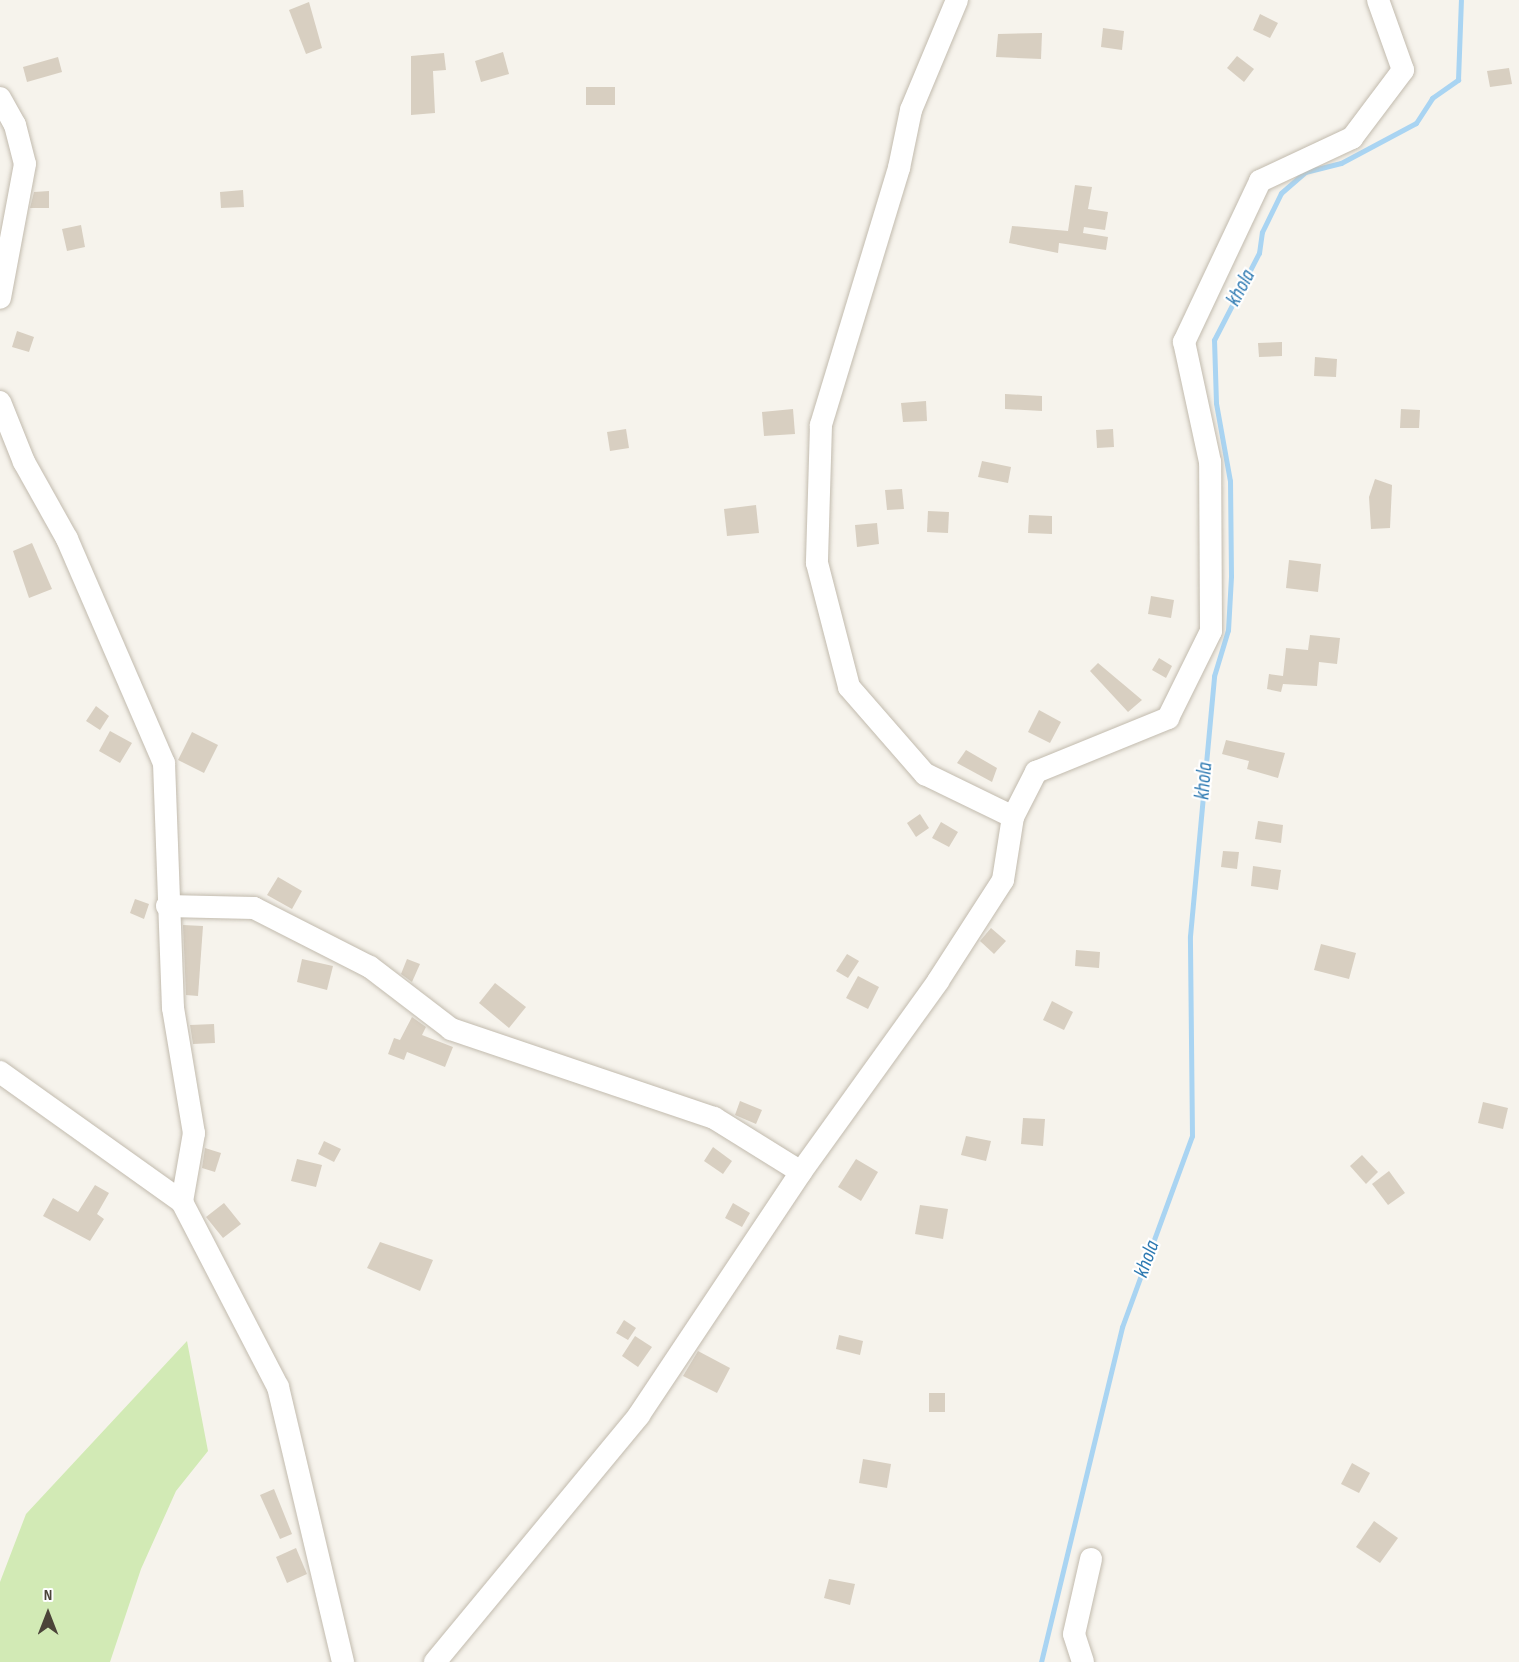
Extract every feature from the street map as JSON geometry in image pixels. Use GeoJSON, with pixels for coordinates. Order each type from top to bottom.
{"type":"FeatureCollection","features":[{"type":"Feature","properties":{"kind":"street"},"geometry":{"type":"LineString","coordinates":[[957,0],[911,110],[899,168],[821,424],[817,563],[849,687],[925,774],[1013,817]]}},
{"type":"Feature","properties":{"kind":"street"},"geometry":{"type":"LineString","coordinates":[[435,1662],[639,1415],[801,1172],[938,981],[1003,880],[1013,817],[1036,772],[1168,718],[1211,631],[1210,462],[1184,342],[1260,181],[1352,138],[1403,70],[1378,0]]}},
{"type":"Feature","properties":{"kind":"street"},"geometry":{"type":"LineString","coordinates":[[0,98],[15,125],[25,164],[0,298]]}},
{"type":"Feature","properties":{"kind":"street"},"geometry":{"type":"LineString","coordinates":[[0,402],[24,462],[67,539],[164,763],[166,906],[173,1008],[194,1133],[182,1202]]}},
{"type":"Feature","properties":{"kind":"street"},"geometry":{"type":"LineString","coordinates":[[166,906],[254,908],[370,967],[452,1029],[714,1118],[801,1172]]}},
{"type":"Feature","properties":{"kind":"street"},"geometry":{"type":"LineString","coordinates":[[0,1072],[182,1202],[278,1387],[343,1662]]}},
{"type":"Feature","properties":{"kind":"street"},"geometry":{"type":"LineString","coordinates":[[1083,1662],[1074,1634],[1091,1559]]}},
{"type":"Feature","properties":{"kind":"green space"},"geometry":{"type":"Polygon","coordinates":[[[187,1341],[208,1451],[176,1491],[141,1569],[110,1662],[0,1662],[0,1582],[26,1514],[187,1341]]]}},
{"type":"Feature","properties":{"kind":"building"},"geometry":{"type":"Polygon","coordinates":[[[309,2],[322,48],[306,54],[289,10],[309,2]]]}},
{"type":"Feature","properties":{"kind":"building"},"geometry":{"type":"Polygon","coordinates":[[[1260,14],[1278,23],[1270,38],[1253,30],[1260,14]]]}},
{"type":"Feature","properties":{"kind":"building"},"geometry":{"type":"Polygon","coordinates":[[[1103,28],[1124,31],[1122,50],[1101,47],[1103,28]]]}},
{"type":"Feature","properties":{"kind":"building"},"geometry":{"type":"Polygon","coordinates":[[[1042,33],[1041,59],[996,57],[998,34],[1042,33]]]}},
{"type":"Feature","properties":{"kind":"building"},"geometry":{"type":"Polygon","coordinates":[[[503,52],[509,74],[481,82],[475,61],[503,52]]]}},
{"type":"Feature","properties":{"kind":"building"},"geometry":{"type":"Polygon","coordinates":[[[444,53],[446,70],[433,71],[435,113],[411,115],[411,56],[444,53]]]}},
{"type":"Feature","properties":{"kind":"building"},"geometry":{"type":"Polygon","coordinates":[[[1237,56],[1254,69],[1244,82],[1227,68],[1237,56]]]}},
{"type":"Feature","properties":{"kind":"building"},"geometry":{"type":"Polygon","coordinates":[[[58,57],[62,72],[27,82],[23,67],[58,57]]]}},
{"type":"Feature","properties":{"kind":"building"},"geometry":{"type":"Polygon","coordinates":[[[1509,68],[1512,84],[1490,87],[1487,71],[1509,68]]]}},
{"type":"Feature","properties":{"kind":"building"},"geometry":{"type":"Polygon","coordinates":[[[586,87],[615,87],[615,105],[586,105],[586,87]]]}},
{"type":"Feature","properties":{"kind":"building"},"geometry":{"type":"Polygon","coordinates":[[[1075,185],[1092,187],[1088,209],[1108,212],[1105,230],[1084,227],[1083,233],[1108,237],[1106,250],[1059,243],[1058,253],[1009,243],[1012,226],[1068,231],[1075,185]]]}},
{"type":"Feature","properties":{"kind":"building"},"geometry":{"type":"Polygon","coordinates":[[[243,190],[244,207],[221,208],[220,192],[243,190]]]}},
{"type":"Feature","properties":{"kind":"building"},"geometry":{"type":"Polygon","coordinates":[[[49,191],[49,208],[30,208],[34,192],[49,191]]]}},
{"type":"Feature","properties":{"kind":"building"},"geometry":{"type":"Polygon","coordinates":[[[81,225],[85,247],[67,251],[62,229],[81,225]]]}},
{"type":"Feature","properties":{"kind":"building"},"geometry":{"type":"Polygon","coordinates":[[[17,331],[34,337],[29,352],[12,347],[17,331]]]}},
{"type":"Feature","properties":{"kind":"building"},"geometry":{"type":"Polygon","coordinates":[[[1282,342],[1282,356],[1259,357],[1258,343],[1282,342]]]}},
{"type":"Feature","properties":{"kind":"building"},"geometry":{"type":"Polygon","coordinates":[[[1315,357],[1337,359],[1336,377],[1314,376],[1315,357]]]}},
{"type":"Feature","properties":{"kind":"building"},"geometry":{"type":"Polygon","coordinates":[[[1005,394],[1042,396],[1042,411],[1005,409],[1005,394]]]}},
{"type":"Feature","properties":{"kind":"building"},"geometry":{"type":"Polygon","coordinates":[[[926,401],[927,421],[903,422],[901,403],[926,401]]]}},
{"type":"Feature","properties":{"kind":"building"},"geometry":{"type":"Polygon","coordinates":[[[793,409],[795,434],[764,436],[762,412],[793,409]]]}},
{"type":"Feature","properties":{"kind":"building"},"geometry":{"type":"Polygon","coordinates":[[[1401,409],[1420,410],[1419,428],[1400,428],[1401,409]]]}},
{"type":"Feature","properties":{"kind":"building"},"geometry":{"type":"Polygon","coordinates":[[[626,429],[629,448],[610,451],[607,432],[626,429]]]}},
{"type":"Feature","properties":{"kind":"building"},"geometry":{"type":"Polygon","coordinates":[[[1113,429],[1114,447],[1097,448],[1096,430],[1113,429]]]}},
{"type":"Feature","properties":{"kind":"building"},"geometry":{"type":"Polygon","coordinates":[[[982,461],[1011,467],[1008,483],[978,477],[982,461]]]}},
{"type":"Feature","properties":{"kind":"building"},"geometry":{"type":"Polygon","coordinates":[[[1375,479],[1392,485],[1390,528],[1371,529],[1369,497],[1375,479]]]}},
{"type":"Feature","properties":{"kind":"building"},"geometry":{"type":"Polygon","coordinates":[[[902,489],[904,509],[887,510],[885,490],[902,489]]]}},
{"type":"Feature","properties":{"kind":"building"},"geometry":{"type":"Polygon","coordinates":[[[756,505],[759,533],[727,536],[724,509],[756,505]]]}},
{"type":"Feature","properties":{"kind":"building"},"geometry":{"type":"Polygon","coordinates":[[[928,511],[949,512],[948,533],[927,532],[928,511]]]}},
{"type":"Feature","properties":{"kind":"building"},"geometry":{"type":"Polygon","coordinates":[[[1029,515],[1052,516],[1052,534],[1028,533],[1029,515]]]}},
{"type":"Feature","properties":{"kind":"building"},"geometry":{"type":"Polygon","coordinates":[[[877,523],[879,544],[857,547],[855,525],[877,523]]]}},
{"type":"Feature","properties":{"kind":"building"},"geometry":{"type":"Polygon","coordinates":[[[32,543],[52,589],[29,598],[13,551],[32,543]]]}},
{"type":"Feature","properties":{"kind":"building"},"geometry":{"type":"Polygon","coordinates":[[[1289,560],[1321,564],[1318,592],[1286,588],[1289,560]]]}},
{"type":"Feature","properties":{"kind":"building"},"geometry":{"type":"Polygon","coordinates":[[[1151,596],[1174,600],[1171,618],[1148,614],[1151,596]]]}},
{"type":"Feature","properties":{"kind":"building"},"geometry":{"type":"Polygon","coordinates":[[[1310,635],[1340,638],[1337,664],[1319,662],[1317,686],[1283,684],[1281,692],[1267,689],[1269,674],[1283,676],[1286,648],[1308,650],[1310,635]]]}},
{"type":"Feature","properties":{"kind":"building"},"geometry":{"type":"Polygon","coordinates":[[[1159,658],[1172,666],[1166,678],[1152,670],[1159,658]]]}},
{"type":"Feature","properties":{"kind":"building"},"geometry":{"type":"Polygon","coordinates":[[[1098,663],[1142,700],[1128,712],[1090,671],[1098,663]]]}},
{"type":"Feature","properties":{"kind":"building"},"geometry":{"type":"Polygon","coordinates":[[[96,706],[109,716],[100,730],[86,721],[96,706]]]}},
{"type":"Feature","properties":{"kind":"building"},"geometry":{"type":"Polygon","coordinates":[[[1039,710],[1061,722],[1050,743],[1028,732],[1039,710]]]}},
{"type":"Feature","properties":{"kind":"building"},"geometry":{"type":"Polygon","coordinates":[[[110,731],[132,743],[120,763],[99,751],[110,731]]]}},
{"type":"Feature","properties":{"kind":"building"},"geometry":{"type":"Polygon","coordinates":[[[192,732],[218,745],[204,773],[178,760],[192,732]]]}},
{"type":"Feature","properties":{"kind":"building"},"geometry":{"type":"Polygon","coordinates":[[[1226,740],[1285,753],[1278,778],[1247,769],[1249,761],[1222,754],[1226,740]]]}},
{"type":"Feature","properties":{"kind":"building"},"geometry":{"type":"Polygon","coordinates":[[[966,750],[997,768],[992,782],[957,763],[966,750]]]}},
{"type":"Feature","properties":{"kind":"building"},"geometry":{"type":"Polygon","coordinates":[[[920,814],[929,828],[916,837],[907,823],[920,814]]]}},
{"type":"Feature","properties":{"kind":"building"},"geometry":{"type":"Polygon","coordinates":[[[1258,821],[1283,825],[1281,843],[1255,839],[1258,821]]]}},
{"type":"Feature","properties":{"kind":"building"},"geometry":{"type":"Polygon","coordinates":[[[941,822],[958,832],[949,847],[932,838],[941,822]]]}},
{"type":"Feature","properties":{"kind":"building"},"geometry":{"type":"Polygon","coordinates":[[[1223,851],[1239,852],[1237,869],[1221,867],[1223,851]]]}},
{"type":"Feature","properties":{"kind":"building"},"geometry":{"type":"Polygon","coordinates":[[[1253,866],[1281,870],[1278,890],[1251,886],[1253,866]]]}},
{"type":"Feature","properties":{"kind":"building"},"geometry":{"type":"Polygon","coordinates":[[[278,877],[302,891],[292,909],[267,895],[278,877]]]}},
{"type":"Feature","properties":{"kind":"building"},"geometry":{"type":"Polygon","coordinates":[[[135,899],[149,904],[144,919],[130,913],[135,899]]]}},
{"type":"Feature","properties":{"kind":"building"},"geometry":{"type":"Polygon","coordinates":[[[183,925],[203,926],[198,996],[186,995],[183,925]]]}},
{"type":"Feature","properties":{"kind":"building"},"geometry":{"type":"Polygon","coordinates":[[[991,928],[1006,941],[994,954],[980,941],[991,928]]]}},
{"type":"Feature","properties":{"kind":"building"},"geometry":{"type":"Polygon","coordinates":[[[1321,944],[1356,953],[1349,979],[1314,970],[1321,944]]]}},
{"type":"Feature","properties":{"kind":"building"},"geometry":{"type":"Polygon","coordinates":[[[1076,950],[1100,952],[1099,968],[1075,966],[1076,950]]]}},
{"type":"Feature","properties":{"kind":"building"},"geometry":{"type":"Polygon","coordinates":[[[847,954],[859,961],[848,978],[836,971],[847,954]]]}},
{"type":"Feature","properties":{"kind":"building"},"geometry":{"type":"Polygon","coordinates":[[[302,959],[333,966],[327,990],[297,982],[302,959]]]}},
{"type":"Feature","properties":{"kind":"building"},"geometry":{"type":"Polygon","coordinates":[[[407,959],[420,964],[412,982],[401,974],[407,959]]]}},
{"type":"Feature","properties":{"kind":"building"},"geometry":{"type":"Polygon","coordinates":[[[858,976],[879,987],[868,1009],[846,998],[858,976]]]}},
{"type":"Feature","properties":{"kind":"building"},"geometry":{"type":"Polygon","coordinates":[[[495,983],[526,1007],[509,1028],[479,1003],[495,983]]]}},
{"type":"Feature","properties":{"kind":"building"},"geometry":{"type":"Polygon","coordinates":[[[1052,1001],[1073,1012],[1064,1030],[1043,1020],[1052,1001]]]}},
{"type":"Feature","properties":{"kind":"building"},"geometry":{"type":"Polygon","coordinates":[[[412,1017],[426,1027],[422,1035],[453,1047],[445,1067],[407,1052],[404,1060],[388,1054],[394,1038],[400,1040],[412,1017]]]}},
{"type":"Feature","properties":{"kind":"building"},"geometry":{"type":"Polygon","coordinates":[[[214,1024],[215,1043],[193,1044],[190,1025],[214,1024]]]}},
{"type":"Feature","properties":{"kind":"building"},"geometry":{"type":"Polygon","coordinates":[[[740,1101],[762,1110],[756,1124],[735,1115],[740,1101]]]}},
{"type":"Feature","properties":{"kind":"building"},"geometry":{"type":"Polygon","coordinates":[[[1483,1102],[1508,1108],[1503,1129],[1478,1123],[1483,1102]]]}},
{"type":"Feature","properties":{"kind":"building"},"geometry":{"type":"Polygon","coordinates":[[[1023,1118],[1045,1119],[1043,1146],[1021,1144],[1023,1118]]]}},
{"type":"Feature","properties":{"kind":"building"},"geometry":{"type":"Polygon","coordinates":[[[966,1136],[991,1141],[986,1161],[961,1155],[966,1136]]]}},
{"type":"Feature","properties":{"kind":"building"},"geometry":{"type":"Polygon","coordinates":[[[324,1141],[341,1149],[334,1162],[318,1154],[324,1141]]]}},
{"type":"Feature","properties":{"kind":"building"},"geometry":{"type":"Polygon","coordinates":[[[713,1147],[732,1161],[723,1174],[704,1161],[713,1147]]]}},
{"type":"Feature","properties":{"kind":"building"},"geometry":{"type":"Polygon","coordinates":[[[205,1148],[221,1153],[215,1172],[202,1168],[205,1148]]]}},
{"type":"Feature","properties":{"kind":"building"},"geometry":{"type":"Polygon","coordinates":[[[1362,1155],[1378,1172],[1366,1184],[1350,1166],[1362,1155]]]}},
{"type":"Feature","properties":{"kind":"building"},"geometry":{"type":"Polygon","coordinates":[[[297,1159],[322,1165],[316,1187],[291,1181],[297,1159]]]}},
{"type":"Feature","properties":{"kind":"building"},"geometry":{"type":"Polygon","coordinates":[[[856,1159],[878,1172],[861,1201],[838,1187],[856,1159]]]}},
{"type":"Feature","properties":{"kind":"building"},"geometry":{"type":"Polygon","coordinates":[[[1389,1171],[1405,1193],[1388,1205],[1372,1184],[1389,1171]]]}},
{"type":"Feature","properties":{"kind":"building"},"geometry":{"type":"Polygon","coordinates":[[[95,1185],[109,1193],[97,1214],[104,1219],[90,1241],[43,1216],[53,1198],[78,1212],[95,1185]]]}},
{"type":"Feature","properties":{"kind":"building"},"geometry":{"type":"Polygon","coordinates":[[[224,1203],[241,1224],[223,1238],[206,1217],[224,1203]]]}},
{"type":"Feature","properties":{"kind":"building"},"geometry":{"type":"Polygon","coordinates":[[[733,1203],[750,1213],[742,1227],[725,1218],[733,1203]]]}},
{"type":"Feature","properties":{"kind":"building"},"geometry":{"type":"Polygon","coordinates":[[[920,1205],[948,1209],[943,1239],[915,1234],[920,1205]]]}},
{"type":"Feature","properties":{"kind":"building"},"geometry":{"type":"Polygon","coordinates":[[[380,1242],[433,1260],[420,1291],[367,1268],[380,1242]]]}},
{"type":"Feature","properties":{"kind":"building"},"geometry":{"type":"Polygon","coordinates":[[[624,1320],[636,1328],[628,1340],[616,1333],[624,1320]]]}},
{"type":"Feature","properties":{"kind":"building"},"geometry":{"type":"Polygon","coordinates":[[[839,1335],[863,1341],[860,1355],[836,1349],[839,1335]]]}},
{"type":"Feature","properties":{"kind":"building"},"geometry":{"type":"Polygon","coordinates":[[[635,1336],[652,1347],[638,1367],[622,1356],[635,1336]]]}},
{"type":"Feature","properties":{"kind":"building"},"geometry":{"type":"Polygon","coordinates":[[[698,1351],[730,1368],[717,1393],[683,1376],[698,1351]]]}},
{"type":"Feature","properties":{"kind":"building"},"geometry":{"type":"Polygon","coordinates":[[[929,1393],[945,1393],[945,1412],[929,1412],[929,1393]]]}},
{"type":"Feature","properties":{"kind":"building"},"geometry":{"type":"Polygon","coordinates":[[[863,1459],[891,1464],[887,1488],[859,1483],[863,1459]]]}},
{"type":"Feature","properties":{"kind":"building"},"geometry":{"type":"Polygon","coordinates":[[[1352,1463],[1370,1473],[1359,1493],[1341,1484],[1352,1463]]]}},
{"type":"Feature","properties":{"kind":"building"},"geometry":{"type":"Polygon","coordinates":[[[274,1489],[292,1534],[280,1539],[260,1495],[274,1489]]]}},
{"type":"Feature","properties":{"kind":"building"},"geometry":{"type":"Polygon","coordinates":[[[1374,1521],[1398,1538],[1380,1563],[1356,1547],[1374,1521]]]}},
{"type":"Feature","properties":{"kind":"building"},"geometry":{"type":"Polygon","coordinates":[[[296,1548],[307,1574],[287,1583],[276,1557],[296,1548]]]}},
{"type":"Feature","properties":{"kind":"building"},"geometry":{"type":"Polygon","coordinates":[[[829,1579],[855,1584],[850,1605],[824,1598],[829,1579]]]}},
{"type":"Feature","properties":{"kind":"waterway","name":"khola"},"geometry":{"type":"LineString","coordinates":[[1041,1662],[1122,1327],[1192,1136],[1190,936],[1214,676],[1228,630],[1231,576],[1230,481],[1216,403],[1214,340],[1259,253],[1262,232],[1281,193],[1305,172],[1341,163],[1416,123],[1432,98],[1458,80],[1461,0]]}}]}
